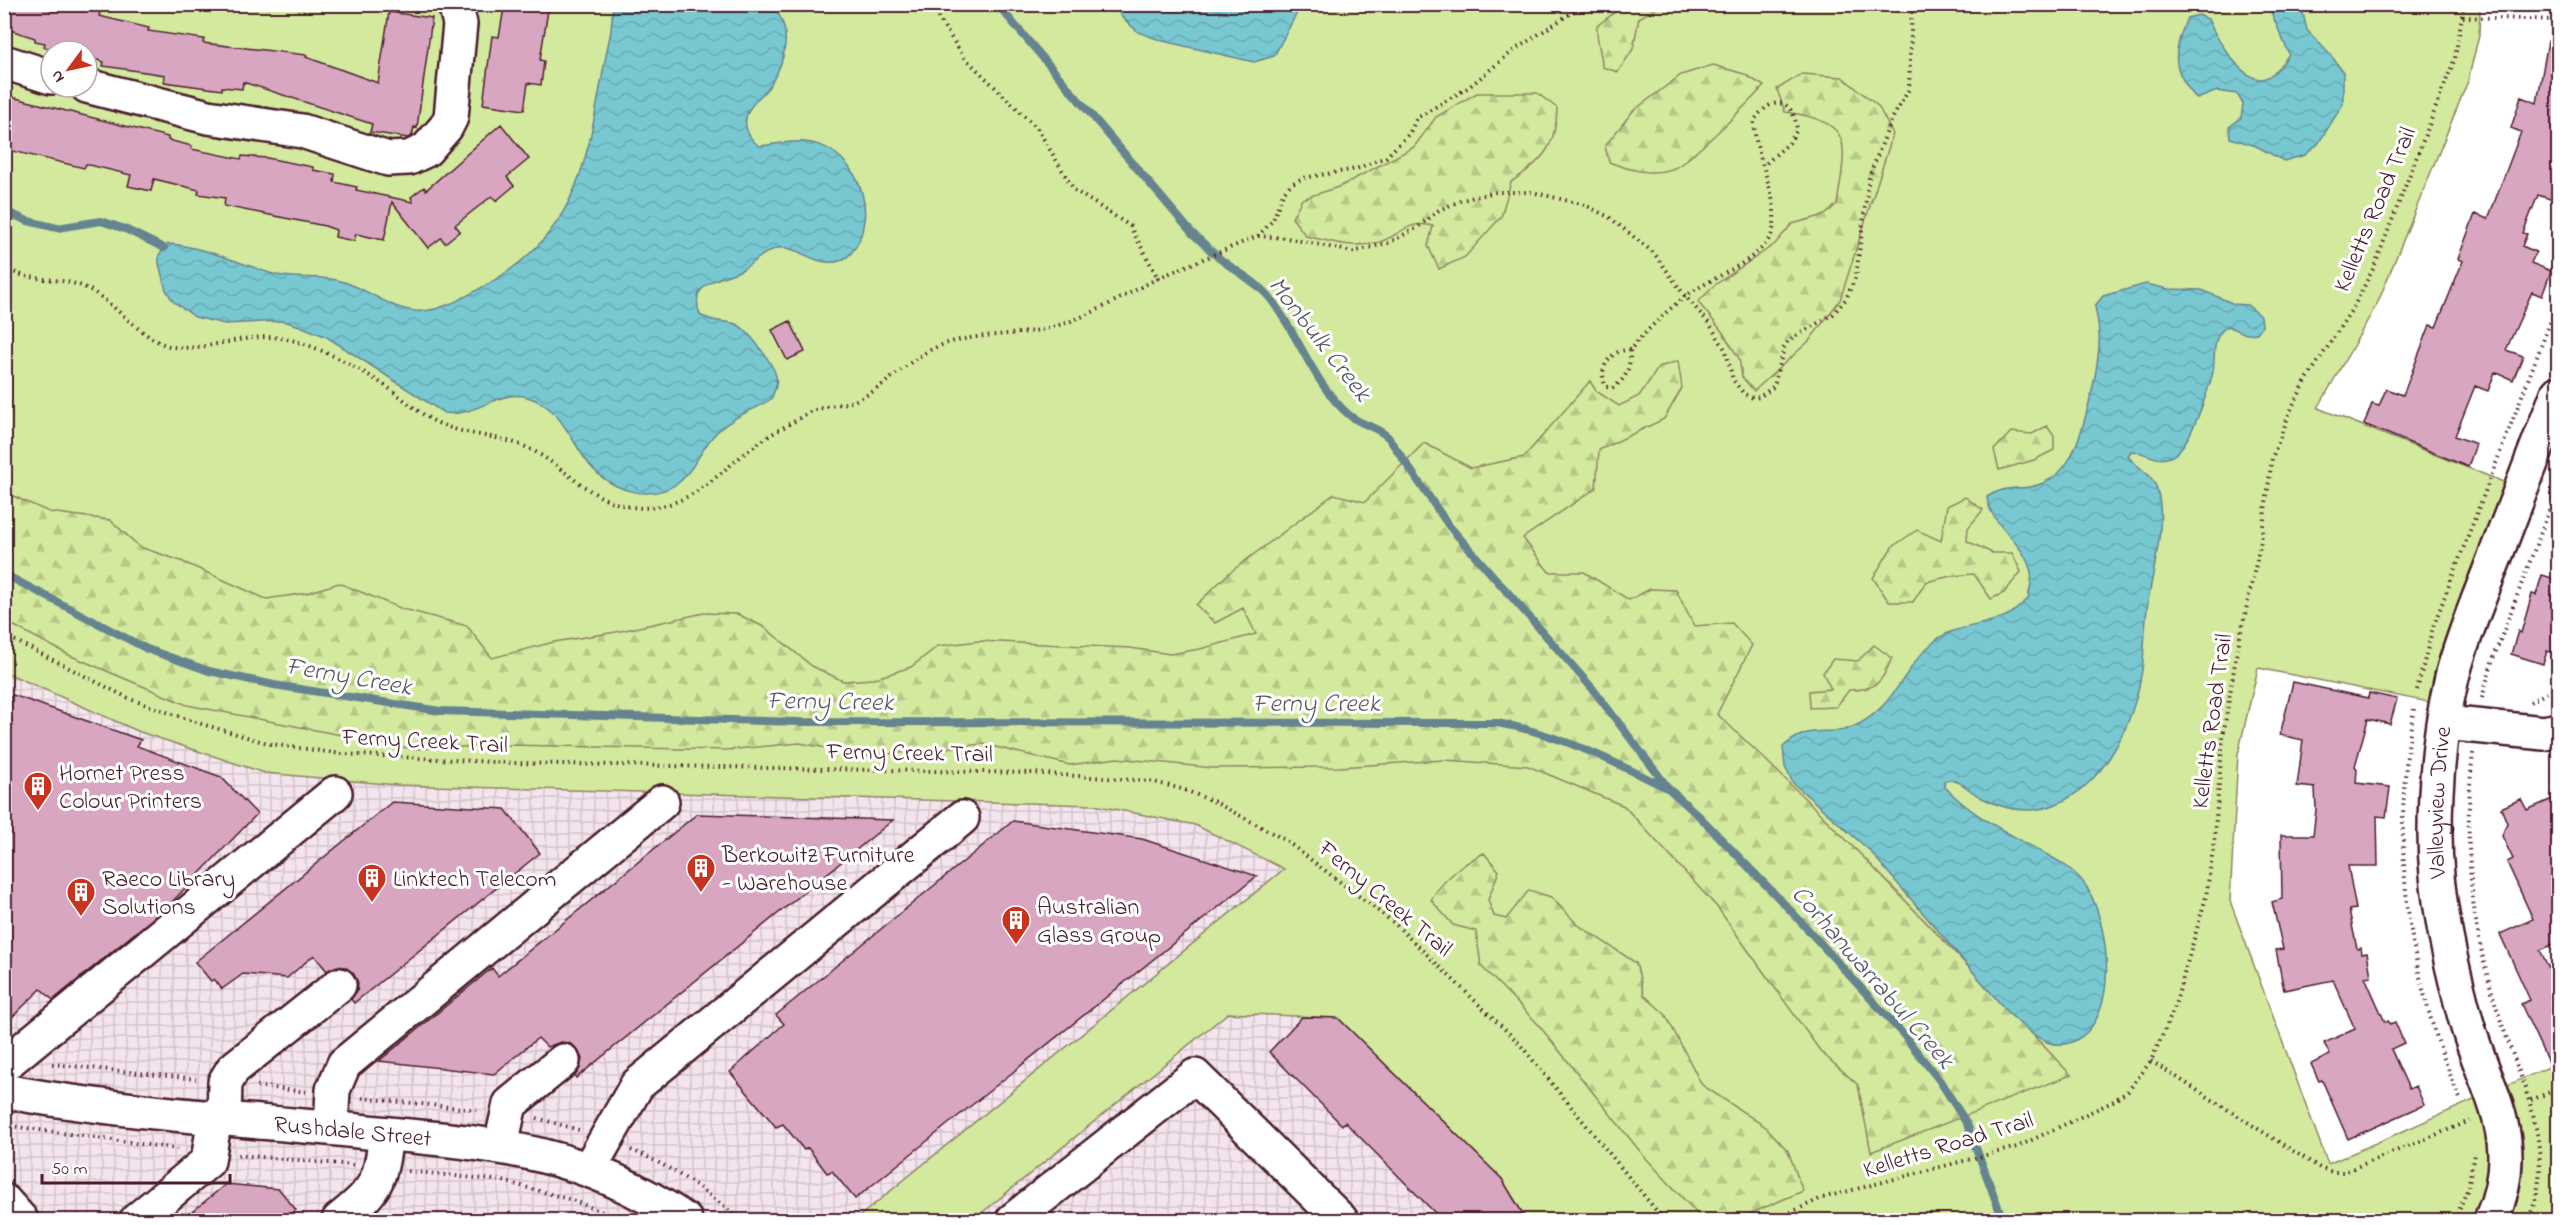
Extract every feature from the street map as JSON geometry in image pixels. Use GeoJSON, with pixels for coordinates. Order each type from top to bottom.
{"type":"FeatureCollection","features":[{"type":"Feature","properties":{"kind":"street"},"geometry":{"type":"LineString","coordinates":[[99,89],[208,117],[302,131],[379,157],[409,158],[434,142],[447,127],[451,117],[460,24],[455,4]]}},
{"type":"Feature","properties":{"kind":"street"},"geometry":{"type":"LineString","coordinates":[[4,62],[39,73]]}},
{"type":"Feature","properties":{"kind":"street","name":"Valleyview Drive"},"geometry":{"type":"LineString","coordinates":[[2491,1221],[2505,1177],[2505,1146],[2501,1118],[2465,1017],[2447,944],[2436,866],[2436,803],[2452,678],[2465,636],[2559,393]]}},
{"type":"Feature","properties":{"kind":"street"},"geometry":{"type":"LineString","coordinates":[[2445,723],[2544,733],[2559,730]]}},
{"type":"Feature","properties":{"kind":"street"},"geometry":{"type":"LineString","coordinates":[[4,1065],[335,793]]}},
{"type":"Feature","properties":{"kind":"street"},"geometry":{"type":"LineString","coordinates":[[332,1128],[333,1090],[344,1064],[662,802]]}},
{"type":"Feature","properties":{"kind":"street"},"geometry":{"type":"LineString","coordinates":[[589,1169],[637,1085],[962,818]]}},
{"type":"Feature","properties":{"kind":"street"},"geometry":{"type":"LineString","coordinates":[[137,1221],[204,1166],[211,1153],[225,1082],[232,1069],[339,985]]}},
{"type":"Feature","properties":{"kind":"street"},"geometry":{"type":"LineString","coordinates":[[501,1145],[510,1104],[563,1061]]}},
{"type":"Feature","properties":{"kind":"street"},"geometry":{"type":"LineString","coordinates":[[1013,1221],[1195,1076],[1341,1221]]}},
{"type":"Feature","properties":{"kind":"street","name":"Rushdale Street"},"geometry":{"type":"LineString","coordinates":[[4,1091],[80,1103],[501,1145],[559,1158],[589,1169],[632,1189],[686,1221]]}},
{"type":"Feature","properties":{"kind":"street"},"geometry":{"type":"LineString","coordinates":[[339,1221],[367,1197],[382,1168],[386,1134]]}},
{"type":"Feature","properties":{"kind":"street"},"geometry":{"type":"LineString","coordinates":[[4,1201],[21,1221]]}},
{"type":"Feature","properties":{"kind":"path"},"geometry":{"type":"LineString","coordinates":[[929,4],[964,57],[1037,128],[1074,190],[1130,226],[1158,278]]}},
{"type":"Feature","properties":{"kind":"path"},"geometry":{"type":"LineString","coordinates":[[1258,236],[1273,220],[1283,193],[1291,184],[1303,178],[1356,169],[1386,157],[1409,134],[1417,118],[1469,87],[1513,51],[1585,4]]}},
{"type":"Feature","properties":{"kind":"path"},"geometry":{"type":"LineString","coordinates":[[4,267],[29,279],[76,283],[99,295],[144,333],[165,346],[189,348],[232,339],[292,340],[360,370],[437,423],[524,446],[544,457],[588,491],[602,498],[634,507],[662,506],[706,487],[774,433],[816,410],[844,405],[862,397],[936,347],[973,337],[1036,331],[1061,324],[1158,278],[1258,236],[1287,238],[1353,252],[1388,243],[1417,228],[1439,210],[1462,200],[1496,192],[1533,192],[1585,205],[1609,217],[1654,253],[1685,296],[1704,315],[1726,351],[1733,380],[1740,390],[1753,398],[1761,397],[1774,386],[1779,371],[1780,356],[1788,342],[1833,314],[1846,299],[1856,276],[1869,177],[1891,121],[1909,89],[1912,4]]}},
{"type":"Feature","properties":{"kind":"path","name":"Kelletts Road Trail"},"geometry":{"type":"LineString","coordinates":[[1774,1221],[1822,1198],[2017,1147],[2112,1102],[2128,1091],[2151,1061],[2174,1009],[2206,897],[2214,842],[2223,736],[2237,651],[2261,541],[2272,458],[2302,388],[2354,306],[2374,267],[2452,68],[2464,4]]}},
{"type":"Feature","properties":{"kind":"path"},"geometry":{"type":"LineString","coordinates":[[2463,17],[2559,20]]}},
{"type":"Feature","properties":{"kind":"path"},"geometry":{"type":"LineString","coordinates":[[1630,350],[1625,377],[1612,388],[1606,387],[1602,379],[1602,369],[1614,354],[1630,350],[1656,320],[1671,311],[1685,296],[1747,260],[1771,239],[1774,224],[1773,202],[1754,138],[1754,121],[1771,104],[1780,102],[1789,106],[1795,113],[1797,130],[1789,142],[1763,166]]}},
{"type":"Feature","properties":{"kind":"path"},"geometry":{"type":"LineString","coordinates":[[2481,701],[2492,662],[2559,487]]}},
{"type":"Feature","properties":{"kind":"path","name":"Ferny Creek Trail"},"geometry":{"type":"LineString","coordinates":[[4,635],[130,699],[188,720],[271,744],[342,754],[512,763],[1034,773],[1150,781],[1182,789],[1215,802],[1285,840],[1394,922],[1518,1042],[1664,1221]]}},
{"type":"Feature","properties":{"kind":"path"},"geometry":{"type":"LineString","coordinates":[[2473,752],[2469,848],[2476,926],[2501,1023],[2531,1100],[2538,1128],[2540,1156],[2537,1187],[2528,1221]]}},
{"type":"Feature","properties":{"kind":"path"},"geometry":{"type":"LineString","coordinates":[[2151,1061],[2320,1167],[2332,1172],[2344,1172],[2469,1121],[2471,1132]]}},
{"type":"Feature","properties":{"kind":"path"},"geometry":{"type":"LineString","coordinates":[[2531,1100],[2559,1089]]}},
{"type":"Feature","properties":{"kind":"path"},"geometry":{"type":"LineString","coordinates":[[4,1125],[211,1153],[503,1181],[572,1200],[622,1221]]}},
{"type":"Feature","properties":{"kind":"path"},"geometry":{"type":"LineString","coordinates":[[2455,1221],[2468,1188],[2474,1153],[2472,1143]]}},
{"type":"Feature","properties":{"kind":"shaded area"},"geometry":{"type":"Polygon","coordinates":[[[4,671],[140,732],[265,773],[397,785],[1094,805],[1195,825],[1284,870],[855,1220],[5,1220],[4,671]]]}},
{"type":"Feature","properties":{"kind":"shaded area"},"geometry":{"type":"Polygon","coordinates":[[[1228,1012],[1338,1018],[1502,1179],[1527,1220],[973,1220],[1228,1012]]]}},
{"type":"Feature","properties":{"kind":"green space"},"geometry":{"type":"Polygon","coordinates":[[[5,5],[2480,5],[2479,35],[2468,81],[2378,302],[2318,408],[2521,489],[2448,706],[2258,668],[2238,754],[2230,901],[2328,1164],[2558,1063],[2558,1220],[2003,1220],[1976,1148],[2002,1220],[1527,1220],[1502,1179],[1338,1018],[1228,1013],[973,1220],[855,1220],[1284,869],[1195,825],[1094,805],[397,785],[265,773],[140,732],[5,672],[5,5]]]}},
{"type":"Feature","properties":{"kind":"green space"},"geometry":{"type":"Polygon","coordinates":[[[1624,5],[1662,5],[1639,18],[1633,49],[1618,72],[1602,67],[1597,26],[1624,5]]]}},
{"type":"Feature","properties":{"kind":"green space"},"geometry":{"type":"Polygon","coordinates":[[[1713,65],[1744,74],[1764,86],[1691,156],[1672,169],[1656,172],[1640,171],[1609,162],[1605,146],[1633,111],[1681,75],[1713,65]]]}},
{"type":"Feature","properties":{"kind":"green space"},"geometry":{"type":"Polygon","coordinates":[[[1802,74],[1842,77],[1878,106],[1893,134],[1840,300],[1809,341],[1754,391],[1742,377],[1739,358],[1721,330],[1698,302],[1715,285],[1775,244],[1792,224],[1825,215],[1837,204],[1843,166],[1841,139],[1835,130],[1824,122],[1808,116],[1785,112],[1777,89],[1802,74]]]}},
{"type":"Feature","properties":{"kind":"green space"},"geometry":{"type":"Polygon","coordinates":[[[1477,93],[1537,93],[1557,108],[1556,122],[1546,152],[1532,167],[1511,182],[1501,217],[1465,257],[1439,269],[1428,246],[1433,226],[1416,225],[1376,243],[1349,245],[1306,236],[1292,218],[1302,199],[1341,186],[1414,147],[1436,117],[1477,93]]]}},
{"type":"Feature","properties":{"kind":"green space"},"geometry":{"type":"Polygon","coordinates":[[[1678,361],[1682,388],[1664,419],[1599,450],[1596,488],[1523,538],[1549,572],[1584,572],[1629,600],[1650,589],[1676,590],[1694,626],[1732,623],[1752,645],[1717,714],[1853,847],[2071,1075],[1871,1152],[1858,1085],[1821,1052],[1717,907],[1624,806],[1528,766],[1444,760],[1339,767],[1213,768],[1117,758],[1070,765],[983,744],[868,756],[800,743],[726,750],[511,745],[413,749],[187,705],[69,655],[5,621],[4,492],[49,512],[110,520],[140,547],[181,561],[266,599],[307,593],[339,583],[400,608],[467,626],[492,658],[554,642],[616,632],[704,613],[737,614],[764,627],[812,666],[843,681],[873,679],[911,667],[938,646],[979,641],[1130,648],[1170,654],[1200,649],[1256,634],[1243,608],[1215,623],[1196,605],[1229,573],[1334,494],[1365,502],[1424,443],[1471,468],[1524,457],[1590,381],[1596,391],[1619,406],[1639,396],[1659,367],[1678,361]]]}},
{"type":"Feature","properties":{"kind":"green space"},"geometry":{"type":"Polygon","coordinates":[[[2047,426],[2054,436],[2054,450],[2034,460],[1999,470],[1994,450],[2011,432],[2032,434],[2047,426]]]}},
{"type":"Feature","properties":{"kind":"green space"},"geometry":{"type":"Polygon","coordinates":[[[1965,497],[1983,510],[1968,528],[1967,541],[1992,553],[2012,553],[2021,572],[2004,593],[1991,599],[1974,574],[1951,576],[1926,582],[1913,602],[1889,602],[1873,578],[1892,547],[1917,530],[1941,541],[1947,506],[1965,497]]]}},
{"type":"Feature","properties":{"kind":"green space"},"geometry":{"type":"Polygon","coordinates":[[[1874,645],[1892,658],[1885,674],[1877,683],[1866,689],[1849,690],[1836,707],[1810,708],[1809,691],[1831,689],[1823,673],[1833,659],[1858,661],[1874,645]]]}},
{"type":"Feature","properties":{"kind":"green space"},"geometry":{"type":"Polygon","coordinates":[[[1484,853],[1499,871],[1488,900],[1494,916],[1506,919],[1529,890],[1551,897],[1578,925],[1636,963],[1644,995],[1665,1014],[1702,1085],[1766,1127],[1788,1151],[1803,1191],[1735,1220],[1703,1220],[1643,1155],[1537,1023],[1481,966],[1476,931],[1453,925],[1431,900],[1454,873],[1484,853]]]}},
{"type":"Feature","properties":{"kind":"water"},"geometry":{"type":"Polygon","coordinates":[[[613,5],[771,5],[783,23],[785,44],[776,76],[747,115],[746,125],[749,135],[759,146],[805,142],[831,151],[851,169],[858,181],[864,207],[860,239],[851,254],[844,259],[828,262],[793,250],[773,249],[743,269],[711,282],[700,292],[697,301],[700,315],[741,327],[765,356],[774,371],[776,382],[771,399],[717,432],[689,472],[678,483],[668,489],[645,493],[623,489],[613,484],[603,478],[586,461],[566,428],[550,409],[527,397],[507,397],[467,411],[444,413],[327,337],[283,321],[225,324],[195,317],[173,301],[166,290],[159,264],[159,255],[168,244],[208,252],[282,276],[326,278],[344,282],[388,303],[415,311],[432,310],[457,301],[516,265],[544,239],[564,210],[578,179],[596,109],[611,31],[613,5]]]}},
{"type":"Feature","properties":{"kind":"water"},"geometry":{"type":"Polygon","coordinates":[[[1114,5],[1301,5],[1274,56],[1254,62],[1163,41],[1138,32],[1122,17],[1114,5]]]}},
{"type":"Feature","properties":{"kind":"water"},"geometry":{"type":"Polygon","coordinates":[[[2268,5],[2301,5],[2307,30],[2343,72],[2343,104],[2318,144],[2305,155],[2284,161],[2256,146],[2230,138],[2229,127],[2241,118],[2243,104],[2237,94],[2217,91],[2197,99],[2182,79],[2177,60],[2179,41],[2187,18],[2199,15],[2208,19],[2222,45],[2245,72],[2261,79],[2270,76],[2289,54],[2268,5]]]}},
{"type":"Feature","properties":{"kind":"water"},"geometry":{"type":"Polygon","coordinates":[[[2146,284],[2168,289],[2202,290],[2234,304],[2247,305],[2261,316],[2262,326],[2257,333],[2246,334],[2228,326],[2222,330],[2216,342],[2212,376],[2206,396],[2190,434],[2177,452],[2170,457],[2160,459],[2131,451],[2128,456],[2155,483],[2161,516],[2147,611],[2142,670],[2132,710],[2124,730],[2103,767],[2089,783],[2072,796],[2045,808],[2026,810],[1998,805],[1980,797],[1959,782],[1944,781],[1945,787],[1975,813],[2068,867],[2081,879],[2094,902],[2105,944],[2105,991],[2100,1011],[2090,1028],[2076,1040],[2057,1044],[2035,1036],[2009,1014],[1869,850],[1793,783],[1785,767],[1783,747],[1803,734],[1839,731],[1859,724],[1883,705],[1916,661],[1936,640],[1953,631],[2001,618],[2028,599],[2031,572],[2027,561],[1994,517],[1987,497],[2002,490],[2036,486],[2055,476],[2065,466],[2081,432],[2094,379],[2099,346],[2095,306],[2103,296],[2146,284]]]}},
{"type":"Feature","properties":{"kind":"building"},"geometry":{"type":"Polygon","coordinates":[[[4,4],[65,4],[100,12],[99,16],[149,28],[148,31],[204,39],[203,43],[307,55],[306,57],[378,83],[389,12],[432,18],[417,128],[414,127],[412,136],[408,138],[370,132],[372,124],[243,82],[242,89],[222,87],[222,90],[164,82],[165,75],[103,66],[104,62],[99,61],[99,39],[39,39],[39,42],[35,41],[35,38],[4,28],[4,4]]]}},
{"type":"Feature","properties":{"kind":"building"},"geometry":{"type":"Polygon","coordinates":[[[507,4],[549,4],[540,60],[544,61],[541,85],[528,83],[524,110],[483,104],[492,36],[499,37],[504,8],[507,4]]]}},
{"type":"Feature","properties":{"kind":"building"},"geometry":{"type":"Polygon","coordinates":[[[2548,41],[2559,42],[2559,202],[2538,195],[2523,233],[2527,234],[2522,246],[2536,252],[2531,263],[2551,271],[2542,296],[2532,292],[2506,350],[2523,356],[2513,380],[2495,372],[2488,391],[2475,386],[2455,436],[2476,444],[2468,467],[2364,424],[2372,404],[2379,406],[2386,389],[2403,395],[2430,325],[2436,327],[2463,261],[2458,259],[2475,214],[2488,219],[2521,132],[2511,128],[2521,97],[2537,103],[2548,41]]]}},
{"type":"Feature","properties":{"kind":"building"},"geometry":{"type":"Polygon","coordinates":[[[4,95],[168,137],[168,140],[192,146],[191,149],[241,159],[242,156],[267,158],[313,167],[313,170],[335,174],[334,182],[357,187],[356,190],[413,202],[411,197],[424,187],[426,190],[501,124],[529,159],[507,177],[514,186],[496,201],[492,196],[455,225],[460,231],[445,243],[441,238],[428,248],[392,202],[384,240],[356,234],[354,241],[335,237],[336,230],[325,226],[224,206],[225,198],[198,194],[199,190],[154,179],[151,191],[128,186],[131,175],[86,164],[84,168],[4,149],[4,95]]]}},
{"type":"Feature","properties":{"kind":"building"},"geometry":{"type":"Polygon","coordinates":[[[790,321],[805,352],[787,360],[772,330],[790,321]]]}},
{"type":"Feature","properties":{"kind":"building"},"geometry":{"type":"Polygon","coordinates":[[[2542,575],[2559,580],[2559,655],[2547,651],[2543,664],[2511,654],[2518,631],[2521,633],[2532,594],[2536,595],[2542,575]]]}},
{"type":"Feature","properties":{"kind":"building"},"geometry":{"type":"Polygon","coordinates":[[[2293,682],[2368,698],[2369,693],[2397,699],[2390,724],[2368,719],[2355,766],[2357,769],[2356,783],[2390,787],[2386,817],[2377,816],[2378,866],[2348,866],[2356,909],[2349,910],[2357,949],[2361,948],[2362,954],[2367,953],[2371,976],[2365,977],[2385,1022],[2388,1021],[2390,1024],[2395,1022],[2404,1043],[2391,1049],[2409,1089],[2416,1086],[2424,1105],[2348,1139],[2322,1080],[2319,1081],[2311,1064],[2330,1055],[2324,1043],[2355,1029],[2333,980],[2284,990],[2276,950],[2283,949],[2272,902],[2282,899],[2281,835],[2313,835],[2316,810],[2315,788],[2297,786],[2303,740],[2280,735],[2293,682]]]}},
{"type":"Feature","properties":{"kind":"building","name":"Raeco Library Solutions"},"geometry":{"type":"Polygon","coordinates":[[[13,695],[141,740],[137,746],[221,777],[257,814],[170,904],[53,1000],[41,989],[4,1025],[4,704],[13,695]]]}},
{"type":"Feature","properties":{"kind":"building"},"geometry":{"type":"Polygon","coordinates":[[[2559,796],[2559,823],[2551,827],[2559,843],[2559,942],[2540,950],[2559,989],[2559,1086],[2521,1004],[2530,1000],[2500,934],[2533,919],[2507,862],[2513,859],[2502,836],[2507,823],[2501,808],[2521,799],[2527,810],[2559,796]]]}},
{"type":"Feature","properties":{"kind":"building","name":"Linktech Telecom"},"geometry":{"type":"Polygon","coordinates":[[[392,802],[505,809],[540,853],[354,1003],[351,999],[357,991],[358,983],[353,973],[345,967],[337,966],[327,971],[314,955],[287,978],[243,974],[222,989],[214,979],[211,981],[195,962],[392,802]]]}},
{"type":"Feature","properties":{"kind":"building","name":"Berkowitz Furniture - Warehouse"},"geometry":{"type":"Polygon","coordinates":[[[697,814],[893,820],[576,1078],[582,1059],[577,1049],[569,1043],[561,1042],[547,1047],[538,1038],[494,1074],[379,1061],[492,968],[498,976],[697,814]]]}},
{"type":"Feature","properties":{"kind":"building","name":"Australian Glass Group"},"geometry":{"type":"Polygon","coordinates":[[[1013,821],[1142,839],[1257,876],[855,1199],[832,1171],[827,1173],[808,1148],[804,1150],[783,1124],[776,1127],[730,1072],[784,1024],[776,1015],[1013,821]]]}},
{"type":"Feature","properties":{"kind":"building"},"geometry":{"type":"Polygon","coordinates":[[[1302,1017],[1338,1018],[1502,1179],[1527,1221],[1443,1221],[1345,1122],[1342,1125],[1269,1052],[1302,1017]]]}},
{"type":"Feature","properties":{"kind":"building"},"geometry":{"type":"Polygon","coordinates":[[[226,1184],[279,1189],[296,1210],[283,1221],[181,1221],[226,1184]]]}},
{"type":"Feature","properties":{"kind":"waterway","name":"Monbulk Creek"},"geometry":{"type":"LineString","coordinates":[[997,4],[1192,233],[1219,258],[1264,291],[1280,311],[1316,374],[1336,403],[1349,415],[1388,437],[1449,526],[1592,688],[1669,789],[1699,816],[1791,911],[1902,1033],[1940,1081],[1967,1124],[2003,1220]]}},
{"type":"Feature","properties":{"kind":"waterway"},"geometry":{"type":"LineString","coordinates":[[4,211],[28,221],[57,228],[101,221],[125,229],[164,248]]}},
{"type":"Feature","properties":{"kind":"waterway","name":"Ferny Creek"},"geometry":{"type":"LineString","coordinates":[[4,574],[147,649],[209,671],[274,685],[440,711],[799,722],[1497,723],[1564,741],[1669,789]]}},
{"type":"Feature","properties":{"kind":"place","name":"Hornet Press Colour Printers"},"geometry":{"type":"Point","coordinates":[38,812]}},
{"type":"Feature","properties":{"kind":"place","name":"Berkowitz Furniture - Warehouse"},"geometry":{"type":"Point","coordinates":[701,894]}},
{"type":"Feature","properties":{"kind":"place","name":"Linktech Telecom"},"geometry":{"type":"Point","coordinates":[372,904]}},
{"type":"Feature","properties":{"kind":"place","name":"Raeco Library Solutions"},"geometry":{"type":"Point","coordinates":[81,918]}},
{"type":"Feature","properties":{"kind":"place","name":"Australian Glass Group"},"geometry":{"type":"Point","coordinates":[1016,946]}},
{"type":"Feature","properties":{"kind":"water label","name":"Corhanwarrabul Creek"},"geometry":{"type":"Point","coordinates":[1874,976]}}]}
